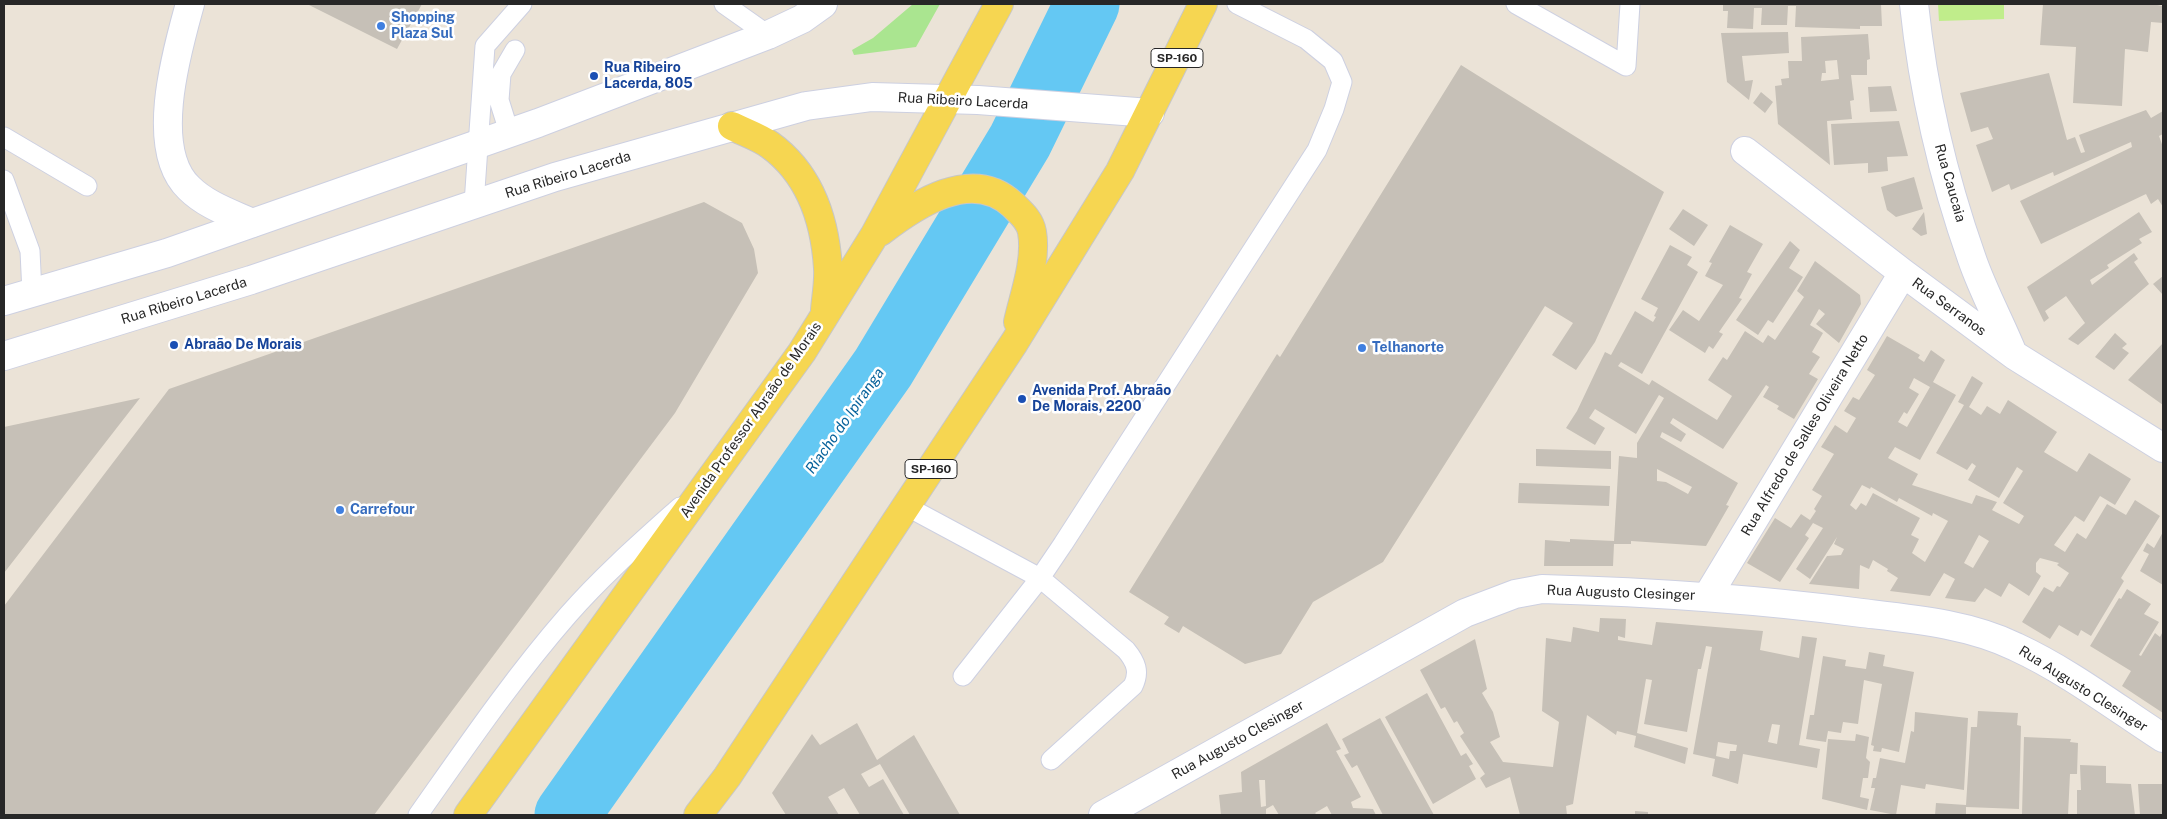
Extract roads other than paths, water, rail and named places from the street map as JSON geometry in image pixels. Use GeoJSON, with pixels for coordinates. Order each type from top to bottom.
{"type":"FeatureCollection","features":[{"type":"Feature","properties":{"kind":"main road","name":"Avenida Professor Abraão de Morais"},"geometry":{"type":"LineString","coordinates":[[468,815],[802,352],[874,236],[999,4]]}},
{"type":"Feature","properties":{"kind":"main road","name":"SP-160"},"geometry":{"type":"LineString","coordinates":[[698,815],[727,777],[1014,343],[1120,171],[1203,4]]}},
{"type":"Feature","properties":{"kind":"main road"},"geometry":{"type":"LineString","coordinates":[[732,126],[769,144],[804,180],[814,199],[823,231],[828,270],[824,316]]}},
{"type":"Feature","properties":{"kind":"main road"},"geometry":{"type":"LineString","coordinates":[[874,236],[906,212],[941,194],[971,188],[996,193],[1010,202],[1026,217],[1032,232],[1032,261],[1014,343]]}},
{"type":"Feature","properties":{"kind":"street"},"geometry":{"type":"LineString","coordinates":[[190,4],[171,73],[168,126],[175,170],[187,187],[205,201],[252,223]]}},
{"type":"Feature","properties":{"kind":"street","name":"Rua Caucaia"},"geometry":{"type":"LineString","coordinates":[[1914,4],[1920,65],[1941,155],[1972,260],[2014,355]]}},
{"type":"Feature","properties":{"kind":"street"},"geometry":{"type":"LineString","coordinates":[[4,301],[167,253],[509,132],[768,35],[812,11]]}},
{"type":"Feature","properties":{"kind":"street","name":"Rua Ribeiro Lacerda"},"geometry":{"type":"LineString","coordinates":[[4,356],[251,280],[555,177],[806,106],[872,97],[978,100],[1150,113]]}},
{"type":"Feature","properties":{"kind":"street","name":"Rua Serranos"},"geometry":{"type":"LineString","coordinates":[[1745,151],[1902,273],[2014,355],[2163,448]]}},
{"type":"Feature","properties":{"kind":"street","name":"Rua Alfredo de Salles Oliveira Netto"},"geometry":{"type":"LineString","coordinates":[[1707,597],[1902,273]]}},
{"type":"Feature","properties":{"kind":"street","name":"Rua Augusto Clesinger"},"geometry":{"type":"LineString","coordinates":[[1103,815],[1465,613],[1515,594],[1552,589],[1707,597],[1812,606],[1898,617],[1970,630],[2015,646],[2055,668],[2163,738]]}},
{"type":"Feature","properties":{"kind":"lane"},"geometry":{"type":"LineString","coordinates":[[474,204],[476,143],[485,46],[522,4]]}},
{"type":"Feature","properties":{"kind":"lane"},"geometry":{"type":"LineString","coordinates":[[724,4],[768,35]]}},
{"type":"Feature","properties":{"kind":"lane"},"geometry":{"type":"LineString","coordinates":[[963,676],[1040,578],[1317,150],[1334,109],[1342,82],[1333,61],[1306,39],[1237,4]]}},
{"type":"Feature","properties":{"kind":"lane"},"geometry":{"type":"LineString","coordinates":[[1516,4],[1626,66],[1630,4]]}},
{"type":"Feature","properties":{"kind":"lane"},"geometry":{"type":"LineString","coordinates":[[509,132],[500,100],[501,74],[516,50]]}},
{"type":"Feature","properties":{"kind":"lane"},"geometry":{"type":"LineString","coordinates":[[4,137],[87,186]]}},
{"type":"Feature","properties":{"kind":"lane"},"geometry":{"type":"LineString","coordinates":[[4,180],[30,251],[32,292]]}},
{"type":"Feature","properties":{"kind":"lane"},"geometry":{"type":"LineString","coordinates":[[418,815],[514,680],[569,614],[634,548],[706,485]]}},
{"type":"Feature","properties":{"kind":"lane"},"geometry":{"type":"LineString","coordinates":[[906,506],[1040,578],[1126,650],[1132,658],[1137,668],[1133,686],[1051,760]]}},
{"type":"Feature","properties":{"kind":"waterway","name":"Riacho do Ipiranga"},"geometry":{"type":"LineString","coordinates":[[567,815],[883,368],[1020,141],[1087,4]]}},
{"type":"Feature","properties":{"kind":"place","name":"Shopping Plaza Sul"},"geometry":{"type":"Point","coordinates":[381,26]}},
{"type":"Feature","properties":{"kind":"place","name":"Rua Ribeiro Lacerda, 805"},"geometry":{"type":"Point","coordinates":[594,76]}},
{"type":"Feature","properties":{"kind":"place","name":"Abraão De Morais"},"geometry":{"type":"Point","coordinates":[174,345]}},
{"type":"Feature","properties":{"kind":"place","name":"Telhanorte"},"geometry":{"type":"Point","coordinates":[1362,348]}},
{"type":"Feature","properties":{"kind":"place","name":"Avenida Prof. Abraão De Morais, 2200"},"geometry":{"type":"Point","coordinates":[1022,399]}},
{"type":"Feature","properties":{"kind":"place","name":"Carrefour"},"geometry":{"type":"Point","coordinates":[340,510]}}]}
